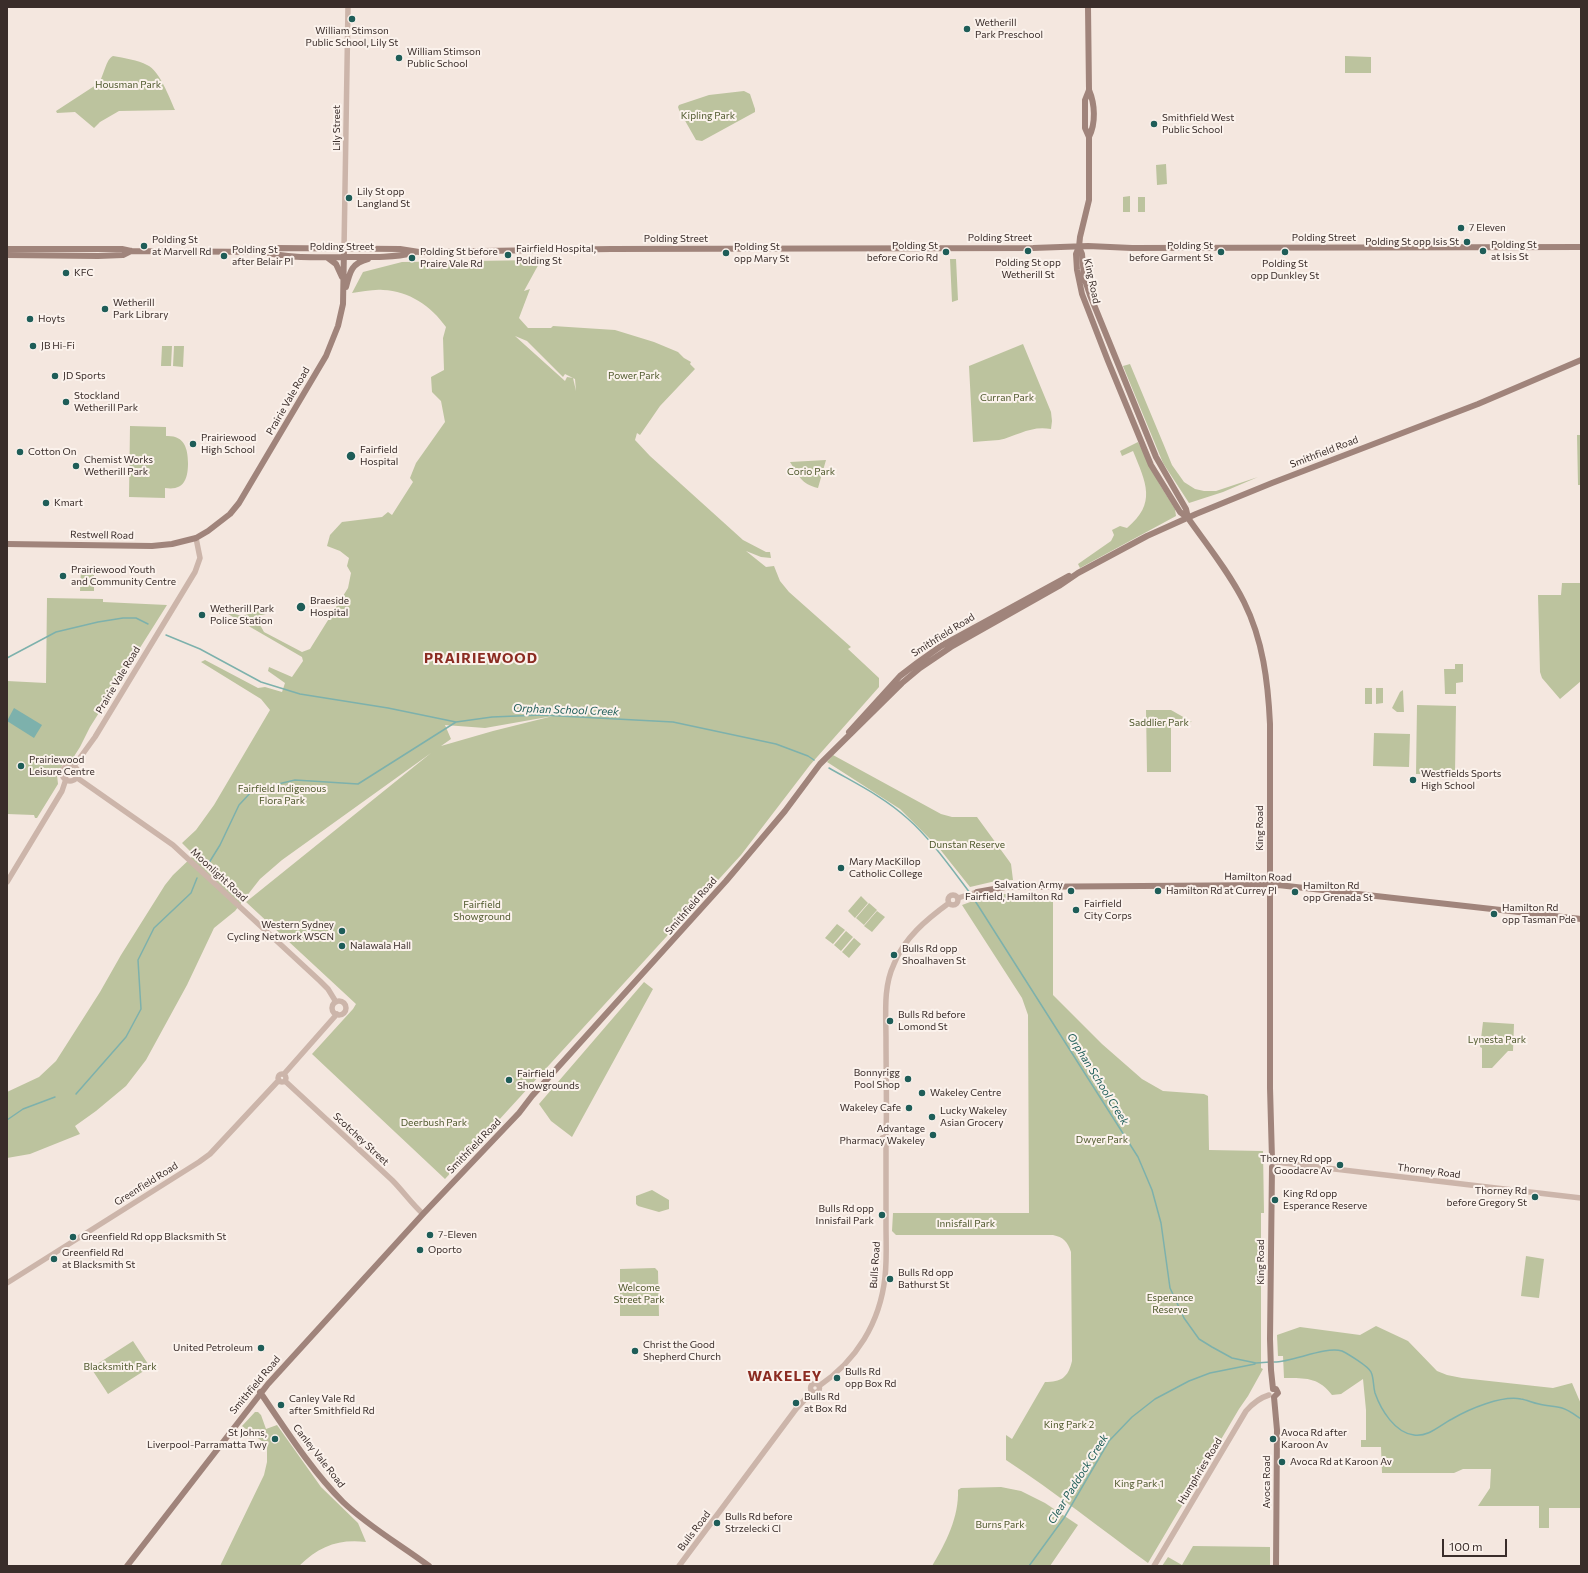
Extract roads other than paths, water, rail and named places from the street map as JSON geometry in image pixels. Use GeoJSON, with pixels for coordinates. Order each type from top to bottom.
{"type":"FeatureCollection","features":[{"type":"Feature","properties":{"kind":"main road","name":"King Road"},"geometry":{"type":"LineString","coordinates":[[1088,7],[1089,90],[1093,100],[1093,129],[1089,137],[1089,200],[1079,247],[1076,254],[1077,270],[1082,294],[1091,321],[1151,465],[1180,512],[1188,518],[1233,582],[1244,602],[1254,627],[1265,668],[1269,694],[1270,1088],[1273,1163],[1270,1357]]}},
{"type":"Feature","properties":{"kind":"main road","name":"Polding Street"},"geometry":{"type":"LineString","coordinates":[[265,252],[276,248],[400,249],[419,252],[611,249],[1581,247]]}},
{"type":"Feature","properties":{"kind":"main road","name":"Polding Street"},"geometry":{"type":"LineString","coordinates":[[7,249],[122,249],[131,251],[265,252],[276,255],[327,257],[402,256],[419,252]]}},
{"type":"Feature","properties":{"kind":"main road","name":"Prairie Vale Road"},"geometry":{"type":"LineString","coordinates":[[196,538],[219,524],[230,514],[326,356],[338,326],[344,295],[344,249]]}},
{"type":"Feature","properties":{"kind":"main road","name":"Polding Street"},"geometry":{"type":"LineString","coordinates":[[7,255],[98,256],[123,255],[131,251]]}},
{"type":"Feature","properties":{"kind":"main road"},"geometry":{"type":"LineString","coordinates":[[344,295],[348,277],[355,265],[363,260],[380,256]]}},
{"type":"Feature","properties":{"kind":"main road"},"geometry":{"type":"LineString","coordinates":[[327,257],[336,264],[344,280]]}},
{"type":"Feature","properties":{"kind":"main road","name":"Smithfield Road"},"geometry":{"type":"LineString","coordinates":[[127,1566],[260,1392],[423,1214],[509,1124],[532,1096],[669,946],[775,823],[813,773],[908,677],[951,647],[1062,584],[1078,573],[1147,536],[1279,480],[1478,404],[1581,360]]}},
{"type":"Feature","properties":{"kind":"main road","name":"Restwell Road"},"geometry":{"type":"LineString","coordinates":[[7,544],[158,546],[180,543],[196,538]]}},
{"type":"Feature","properties":{"kind":"main road","name":"Smithfield Road"},"geometry":{"type":"LineString","coordinates":[[841,743],[856,723],[900,676],[941,646],[1023,600],[1071,575],[1078,573]]}},
{"type":"Feature","properties":{"kind":"main road"},"geometry":{"type":"LineString","coordinates":[[990,625],[998,618],[1020,605],[1023,600],[1028,601],[1050,588],[1062,584]]}},
{"type":"Feature","properties":{"kind":"main road"},"geometry":{"type":"LineString","coordinates":[[876,709],[884,697],[900,679],[900,676],[905,676],[937,652],[951,647]]}},
{"type":"Feature","properties":{"kind":"main road","name":"Hamilton Road"},"geometry":{"type":"LineString","coordinates":[[977,892],[1005,887],[1270,886],[1292,887],[1581,919]]}},
{"type":"Feature","properties":{"kind":"main road","name":"Avoca Road"},"geometry":{"type":"LineString","coordinates":[[1270,1357],[1273,1388],[1276,1389],[1278,1393],[1272,1396],[1277,1430],[1276,1566]]}},
{"type":"Feature","properties":{"kind":"main road","name":"Canley Vale Road"},"geometry":{"type":"LineString","coordinates":[[260,1392],[302,1453],[334,1492],[363,1519],[429,1566]]}},
{"type":"Feature","properties":{"kind":"street","name":"Lily Street"},"geometry":{"type":"LineString","coordinates":[[344,249],[348,7]]}},
{"type":"Feature","properties":{"kind":"street","name":"Prairie Vale Road"},"geometry":{"type":"LineString","coordinates":[[74,766],[95,737],[195,572],[200,558],[196,538]]}},
{"type":"Feature","properties":{"kind":"street"},"geometry":{"type":"LineString","coordinates":[[70,765],[74,766],[77,770],[76,777],[71,780],[66,780],[62,774],[63,768],[70,765]]}},
{"type":"Feature","properties":{"kind":"street","name":"Moonlight Road"},"geometry":{"type":"LineString","coordinates":[[76,777],[173,845],[320,980],[336,1002]]}},
{"type":"Feature","properties":{"kind":"street"},"geometry":{"type":"LineString","coordinates":[[7,882],[62,791],[66,780]]}},
{"type":"Feature","properties":{"kind":"street","name":"Hamilton Road"},"geometry":{"type":"LineString","coordinates":[[886,1137],[886,1001],[889,975],[900,951],[930,917],[949,904],[949,896],[954,895],[958,898],[977,892]]}},
{"type":"Feature","properties":{"kind":"street"},"geometry":{"type":"LineString","coordinates":[[336,1002],[342,1002],[345,1008],[342,1013],[337,1014],[332,1009],[336,1002]]}},
{"type":"Feature","properties":{"kind":"street","name":"Greenfield Road"},"geometry":{"type":"LineString","coordinates":[[7,1283],[210,1154],[282,1078],[337,1014]]}},
{"type":"Feature","properties":{"kind":"street","name":"Scotchey Street"},"geometry":{"type":"LineString","coordinates":[[282,1078],[392,1180],[410,1202],[423,1214]]}},
{"type":"Feature","properties":{"kind":"street","name":"Bulls Road"},"geometry":{"type":"LineString","coordinates":[[679,1566],[796,1410],[812,1392],[816,1393],[819,1391],[819,1386],[846,1364],[862,1343],[875,1320],[882,1298],[886,1269],[886,1145],[882,1144],[881,1141],[882,1138],[886,1137]]}},
{"type":"Feature","properties":{"kind":"street","name":"Thorney Road"},"geometry":{"type":"LineString","coordinates":[[1273,1163],[1581,1198]]}},
{"type":"Feature","properties":{"kind":"street","name":"Humphries Road"},"geometry":{"type":"LineString","coordinates":[[1154,1566],[1246,1412],[1254,1402],[1262,1397],[1272,1396]]}},
{"type":"Feature","properties":{"kind":"water"},"geometry":{"type":"Polygon","coordinates":[[[14,708],[42,725],[34,738],[7,721],[14,708]]]}},
{"type":"Feature","properties":{"kind":"waterway"},"geometry":{"type":"LineString","coordinates":[[7,658],[56,632],[123,618],[136,618],[148,624]]}},
{"type":"Feature","properties":{"kind":"waterway"},"geometry":{"type":"LineString","coordinates":[[166,635],[200,649],[261,682],[300,694],[388,708],[456,722]]}},
{"type":"Feature","properties":{"kind":"waterway","name":"Orphan School Creek"},"geometry":{"type":"LineString","coordinates":[[207,866],[220,845],[239,805],[253,790],[295,780],[358,784],[456,722],[492,717],[541,715],[673,722],[776,744],[808,756],[814,760]]}},
{"type":"Feature","properties":{"kind":"waterway","name":"Orphan School Creek"},"geometry":{"type":"LineString","coordinates":[[829,768],[879,797],[898,810],[916,826],[932,844],[970,893]]}},
{"type":"Feature","properties":{"kind":"waterway","name":"Orphan School Creek"},"geometry":{"type":"LineString","coordinates":[[76,1094],[126,1037],[141,1009],[138,960],[154,928],[191,893],[197,878]]}},
{"type":"Feature","properties":{"kind":"waterway","name":"Orphan School Creek"},"geometry":{"type":"LineString","coordinates":[[972,896],[1138,1157],[1152,1190],[1161,1223],[1170,1288],[1184,1318],[1199,1339],[1232,1358],[1256,1363],[1270,1362]]}},
{"type":"Feature","properties":{"kind":"waterway","name":"Orphan School Creek"},"geometry":{"type":"LineString","coordinates":[[7,1120],[23,1109],[55,1097]]}},
{"type":"Feature","properties":{"kind":"waterway","name":"Orphan School Creek"},"geometry":{"type":"LineString","coordinates":[[1274,1362],[1290,1360],[1318,1352],[1335,1350],[1342,1351],[1358,1360],[1369,1369],[1373,1377],[1375,1393],[1385,1413],[1401,1430],[1414,1435],[1425,1434],[1434,1430],[1467,1411],[1495,1401],[1513,1398],[1562,1408],[1570,1411],[1581,1419]]}},
{"type":"Feature","properties":{"kind":"waterway","name":"Clear Paddock Creek"},"geometry":{"type":"LineString","coordinates":[[1029,1566],[1064,1518],[1109,1441],[1132,1417],[1155,1399],[1189,1381],[1210,1373],[1255,1364]]}},
{"type":"Feature","properties":{"kind":"place","name":"William Stimson Public School, Lily St"},"geometry":{"type":"Point","coordinates":[352,19]}},
{"type":"Feature","properties":{"kind":"place","name":"Wetherill Park Preschool"},"geometry":{"type":"Point","coordinates":[967,29]}},
{"type":"Feature","properties":{"kind":"place","name":"William Stimson Public School"},"geometry":{"type":"Point","coordinates":[399,58]}},
{"type":"Feature","properties":{"kind":"place","name":"Smithfield West Public School"},"geometry":{"type":"Point","coordinates":[1154,124]}},
{"type":"Feature","properties":{"kind":"place","name":"Lily St opp Langland St"},"geometry":{"type":"Point","coordinates":[349,198]}},
{"type":"Feature","properties":{"kind":"place","name":"7 Eleven"},"geometry":{"type":"Point","coordinates":[1461,228]}},
{"type":"Feature","properties":{"kind":"place","name":"Polding St opp Isis St"},"geometry":{"type":"Point","coordinates":[1467,242]}},
{"type":"Feature","properties":{"kind":"place","name":"Polding St at Marvell Rd"},"geometry":{"type":"Point","coordinates":[144,246]}},
{"type":"Feature","properties":{"kind":"place","name":"Polding St opp Wetherill St"},"geometry":{"type":"Point","coordinates":[1028,251]}},
{"type":"Feature","properties":{"kind":"place","name":"Polding St at Isis St"},"geometry":{"type":"Point","coordinates":[1483,251]}},
{"type":"Feature","properties":{"kind":"place","name":"Polding St before Corio Rd"},"geometry":{"type":"Point","coordinates":[946,252]}},
{"type":"Feature","properties":{"kind":"place","name":"Polding St before Garment St"},"geometry":{"type":"Point","coordinates":[1221,252]}},
{"type":"Feature","properties":{"kind":"place","name":"Polding St opp Dunkley St"},"geometry":{"type":"Point","coordinates":[1285,252]}},
{"type":"Feature","properties":{"kind":"place","name":"Polding St opp Mary St"},"geometry":{"type":"Point","coordinates":[726,253]}},
{"type":"Feature","properties":{"kind":"place","name":"Fairfield Hospital, Polding St"},"geometry":{"type":"Point","coordinates":[508,255]}},
{"type":"Feature","properties":{"kind":"place","name":"Polding St after Belair Pl"},"geometry":{"type":"Point","coordinates":[224,256]}},
{"type":"Feature","properties":{"kind":"place","name":"Polding St before Praire Vale Rd"},"geometry":{"type":"Point","coordinates":[412,258]}},
{"type":"Feature","properties":{"kind":"place","name":"KFC"},"geometry":{"type":"Point","coordinates":[66,273]}},
{"type":"Feature","properties":{"kind":"place","name":"Wetherill Park Library"},"geometry":{"type":"Point","coordinates":[105,309]}},
{"type":"Feature","properties":{"kind":"place","name":"Hoyts"},"geometry":{"type":"Point","coordinates":[30,319]}},
{"type":"Feature","properties":{"kind":"place","name":"JB Hi-Fi"},"geometry":{"type":"Point","coordinates":[33,346]}},
{"type":"Feature","properties":{"kind":"place","name":"JD Sports"},"geometry":{"type":"Point","coordinates":[55,376]}},
{"type":"Feature","properties":{"kind":"place","name":"Stockland Wetherill Park"},"geometry":{"type":"Point","coordinates":[66,402]}},
{"type":"Feature","properties":{"kind":"place","name":"Prairiewood High School"},"geometry":{"type":"Point","coordinates":[193,444]}},
{"type":"Feature","properties":{"kind":"place","name":"Cotton On"},"geometry":{"type":"Point","coordinates":[20,452]}},
{"type":"Feature","properties":{"kind":"place","name":"Fairfield Hospital"},"geometry":{"type":"Point","coordinates":[351,456]}},
{"type":"Feature","properties":{"kind":"place","name":"Chemist Works Wetherill Park"},"geometry":{"type":"Point","coordinates":[76,466]}},
{"type":"Feature","properties":{"kind":"place","name":"Kmart"},"geometry":{"type":"Point","coordinates":[46,503]}},
{"type":"Feature","properties":{"kind":"place","name":"Prairiewood Youth and Community Centre"},"geometry":{"type":"Point","coordinates":[63,576]}},
{"type":"Feature","properties":{"kind":"place","name":"Braeside Hospital"},"geometry":{"type":"Point","coordinates":[301,607]}},
{"type":"Feature","properties":{"kind":"place","name":"Wetherill Park Police Station"},"geometry":{"type":"Point","coordinates":[202,615]}},
{"type":"Feature","properties":{"kind":"place","name":"Prairiewood Leisure Centre"},"geometry":{"type":"Point","coordinates":[21,766]}},
{"type":"Feature","properties":{"kind":"place","name":"Westfields Sports High School"},"geometry":{"type":"Point","coordinates":[1413,780]}},
{"type":"Feature","properties":{"kind":"place","name":"Mary MacKillop Catholic College"},"geometry":{"type":"Point","coordinates":[841,868]}},
{"type":"Feature","properties":{"kind":"place","name":"Salvation Army Fairfield, Hamilton Rd"},"geometry":{"type":"Point","coordinates":[1071,891]}},
{"type":"Feature","properties":{"kind":"place","name":"Hamilton Rd at Currey Pl"},"geometry":{"type":"Point","coordinates":[1158,891]}},
{"type":"Feature","properties":{"kind":"place","name":"Hamilton Rd opp Grenada St"},"geometry":{"type":"Point","coordinates":[1295,892]}},
{"type":"Feature","properties":{"kind":"place","name":"Fairfield City Corps"},"geometry":{"type":"Point","coordinates":[1076,910]}},
{"type":"Feature","properties":{"kind":"place","name":"Hamilton Rd opp Tasman Pde"},"geometry":{"type":"Point","coordinates":[1494,914]}},
{"type":"Feature","properties":{"kind":"place","name":"Western Sydney Cycling Network WSCN"},"geometry":{"type":"Point","coordinates":[342,931]}},
{"type":"Feature","properties":{"kind":"place","name":"Nalawala Hall"},"geometry":{"type":"Point","coordinates":[342,946]}},
{"type":"Feature","properties":{"kind":"place","name":"Bulls Rd opp Shoalhaven St"},"geometry":{"type":"Point","coordinates":[894,955]}},
{"type":"Feature","properties":{"kind":"place","name":"Bulls Rd before Lomond St"},"geometry":{"type":"Point","coordinates":[890,1021]}},
{"type":"Feature","properties":{"kind":"place","name":"Bonnyrigg Pool Shop"},"geometry":{"type":"Point","coordinates":[908,1079]}},
{"type":"Feature","properties":{"kind":"place","name":"Fairfield Showgrounds"},"geometry":{"type":"Point","coordinates":[509,1080]}},
{"type":"Feature","properties":{"kind":"place","name":"Wakeley Centre"},"geometry":{"type":"Point","coordinates":[922,1093]}},
{"type":"Feature","properties":{"kind":"place","name":"Wakeley Cafe"},"geometry":{"type":"Point","coordinates":[909,1108]}},
{"type":"Feature","properties":{"kind":"place","name":"Lucky Wakeley Asian Grocery"},"geometry":{"type":"Point","coordinates":[932,1117]}},
{"type":"Feature","properties":{"kind":"place","name":"Advantage Pharmacy Wakeley"},"geometry":{"type":"Point","coordinates":[933,1135]}},
{"type":"Feature","properties":{"kind":"place","name":"Thorney Rd opp Goodacre Av"},"geometry":{"type":"Point","coordinates":[1340,1165]}},
{"type":"Feature","properties":{"kind":"place","name":"Thorney Rd before Gregory St"},"geometry":{"type":"Point","coordinates":[1535,1197]}},
{"type":"Feature","properties":{"kind":"place","name":"King Rd opp Esperance Reserve"},"geometry":{"type":"Point","coordinates":[1275,1200]}},
{"type":"Feature","properties":{"kind":"place","name":"Bulls Rd opp Innisfail Park"},"geometry":{"type":"Point","coordinates":[882,1215]}},
{"type":"Feature","properties":{"kind":"place","name":"7-Eleven"},"geometry":{"type":"Point","coordinates":[430,1235]}},
{"type":"Feature","properties":{"kind":"place","name":"Greenfield Rd opp Blacksmith St"},"geometry":{"type":"Point","coordinates":[73,1237]}},
{"type":"Feature","properties":{"kind":"place","name":"Oporto"},"geometry":{"type":"Point","coordinates":[420,1250]}},
{"type":"Feature","properties":{"kind":"place","name":"Greenfield Rd at Blacksmith St"},"geometry":{"type":"Point","coordinates":[54,1259]}},
{"type":"Feature","properties":{"kind":"place","name":"Bulls Rd opp Bathurst St"},"geometry":{"type":"Point","coordinates":[890,1279]}},
{"type":"Feature","properties":{"kind":"place","name":"United Petroleum"},"geometry":{"type":"Point","coordinates":[261,1348]}},
{"type":"Feature","properties":{"kind":"place","name":"Christ the Good Shepherd Church"},"geometry":{"type":"Point","coordinates":[635,1351]}},
{"type":"Feature","properties":{"kind":"place","name":"Bulls Rd opp Box Rd"},"geometry":{"type":"Point","coordinates":[837,1378]}},
{"type":"Feature","properties":{"kind":"place","name":"Bulls Rd at Box Rd"},"geometry":{"type":"Point","coordinates":[796,1403]}},
{"type":"Feature","properties":{"kind":"place","name":"Canley Vale Rd after Smithfield Rd"},"geometry":{"type":"Point","coordinates":[281,1405]}},
{"type":"Feature","properties":{"kind":"place","name":"St Johns, Liverpool-Parramatta Twy"},"geometry":{"type":"Point","coordinates":[275,1439]}},
{"type":"Feature","properties":{"kind":"place","name":"Avoca Rd after Karoon Av"},"geometry":{"type":"Point","coordinates":[1273,1439]}},
{"type":"Feature","properties":{"kind":"place","name":"Avoca Rd at Karoon Av"},"geometry":{"type":"Point","coordinates":[1282,1462]}},
{"type":"Feature","properties":{"kind":"place","name":"Bulls Rd before Strzelecki Cl"},"geometry":{"type":"Point","coordinates":[717,1523]}},
{"type":"Feature","properties":{"kind":"district","name":"PRAIRIEWOOD"},"geometry":{"type":"Point","coordinates":[481,658]}},
{"type":"Feature","properties":{"kind":"district","name":"WAKELEY"},"geometry":{"type":"Point","coordinates":[785,1376]}},
{"type":"Feature","properties":{"kind":"park label","name":"Housman Park"},"geometry":{"type":"Point","coordinates":[128,85]}},
{"type":"Feature","properties":{"kind":"park label","name":"Kipling Park"},"geometry":{"type":"Point","coordinates":[708,116]}},
{"type":"Feature","properties":{"kind":"park label","name":"Power Park"},"geometry":{"type":"Point","coordinates":[634,376]}},
{"type":"Feature","properties":{"kind":"park label","name":"Curran Park"},"geometry":{"type":"Point","coordinates":[1007,398]}},
{"type":"Feature","properties":{"kind":"park label","name":"Corio Park"},"geometry":{"type":"Point","coordinates":[811,472]}},
{"type":"Feature","properties":{"kind":"park label","name":"Saddlier Park"},"geometry":{"type":"Point","coordinates":[1159,723]}},
{"type":"Feature","properties":{"kind":"park label","name":"Fairfield Indigenous Flora Park"},"geometry":{"type":"Point","coordinates":[282,794]}},
{"type":"Feature","properties":{"kind":"park label","name":"Dunstan Reserve"},"geometry":{"type":"Point","coordinates":[967,845]}},
{"type":"Feature","properties":{"kind":"park label","name":"Fairfield Showground"},"geometry":{"type":"Point","coordinates":[482,910]}},
{"type":"Feature","properties":{"kind":"park label","name":"Lynesta Park"},"geometry":{"type":"Point","coordinates":[1497,1040]}},
{"type":"Feature","properties":{"kind":"park label","name":"Deerbush Park"},"geometry":{"type":"Point","coordinates":[434,1123]}},
{"type":"Feature","properties":{"kind":"park label","name":"Dwyer Park"},"geometry":{"type":"Point","coordinates":[1102,1140]}},
{"type":"Feature","properties":{"kind":"park label","name":"Innisfall Park"},"geometry":{"type":"Point","coordinates":[966,1224]}},
{"type":"Feature","properties":{"kind":"park label","name":"Welcome Street Park"},"geometry":{"type":"Point","coordinates":[639,1294]}},
{"type":"Feature","properties":{"kind":"park label","name":"Esperance Reserve"},"geometry":{"type":"Point","coordinates":[1170,1304]}},
{"type":"Feature","properties":{"kind":"park label","name":"Blacksmith Park"},"geometry":{"type":"Point","coordinates":[120,1367]}},
{"type":"Feature","properties":{"kind":"park label","name":"King Park 2"},"geometry":{"type":"Point","coordinates":[1069,1425]}},
{"type":"Feature","properties":{"kind":"park label","name":"King Park 1"},"geometry":{"type":"Point","coordinates":[1139,1484]}},
{"type":"Feature","properties":{"kind":"park label","name":"Burns Park"},"geometry":{"type":"Point","coordinates":[1000,1525]}}]}
